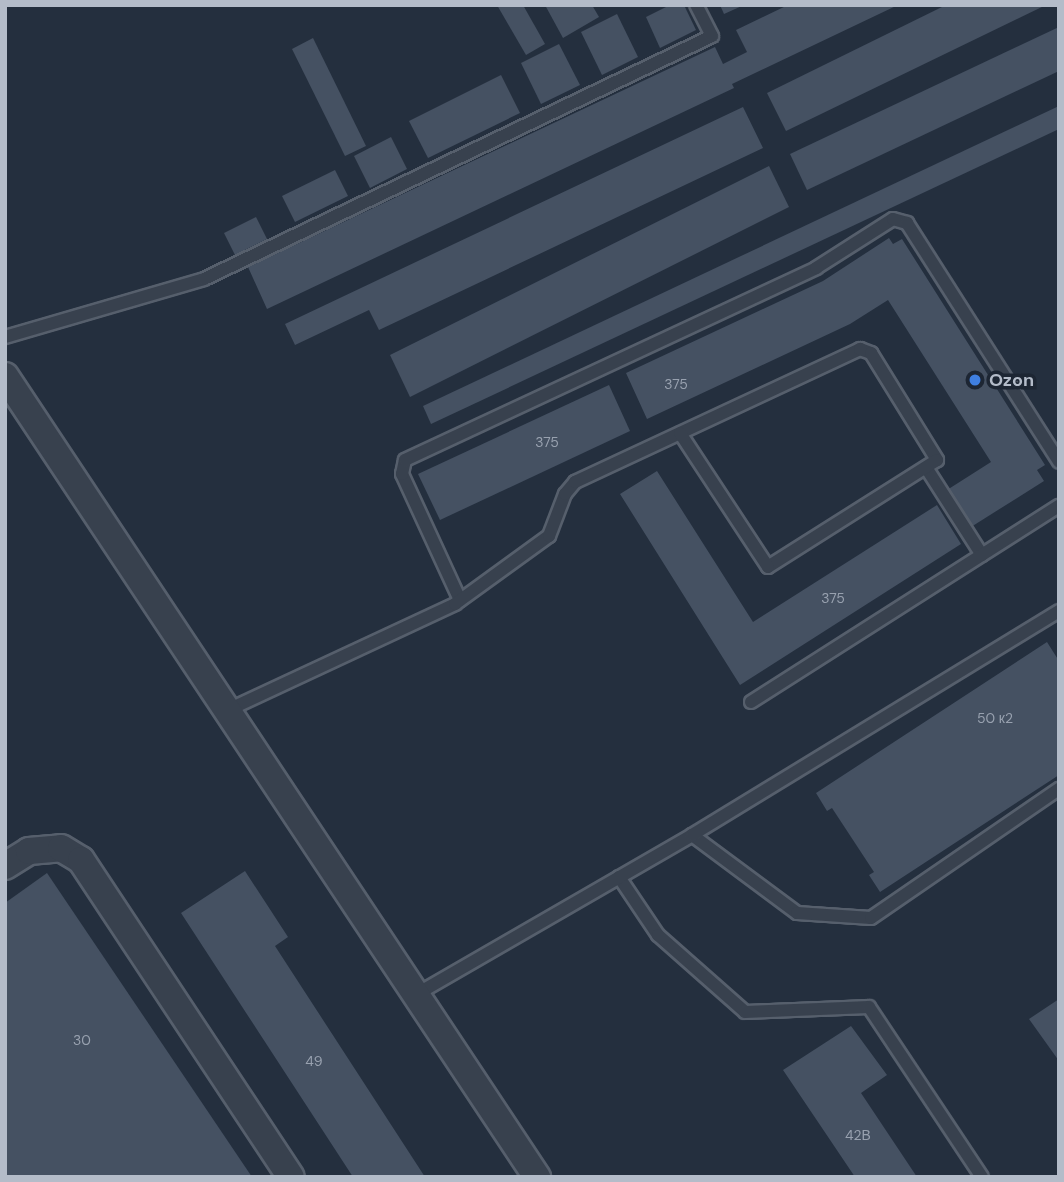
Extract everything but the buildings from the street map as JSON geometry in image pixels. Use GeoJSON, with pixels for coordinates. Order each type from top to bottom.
{"type":"FeatureCollection","features":[{"type":"Feature","properties":{"kind":"street"},"geometry":{"type":"LineString","coordinates":[[5,376],[537,1177]]}},
{"type":"Feature","properties":{"kind":"street"},"geometry":{"type":"LineString","coordinates":[[5,866],[29,851],[61,848],[81,860],[291,1177]]}},
{"type":"Feature","properties":{"kind":"lane"},"geometry":{"type":"LineString","coordinates":[[5,337],[204,279],[712,36],[696,5]]}},
{"type":"Feature","properties":{"kind":"lane"},"geometry":{"type":"LineString","coordinates":[[460,600],[402,474],[405,460],[816,268],[892,219],[907,223],[1059,462]]}},
{"type":"Feature","properties":{"kind":"lane"},"geometry":{"type":"LineString","coordinates":[[228,710],[460,600],[549,536],[565,494],[575,482],[680,433],[866,349],[937,460],[927,469],[768,567],[680,433]]}},
{"type":"Feature","properties":{"kind":"lane"},"geometry":{"type":"LineString","coordinates":[[927,469],[982,555]]}},
{"type":"Feature","properties":{"kind":"lane"},"geometry":{"type":"LineString","coordinates":[[751,702],[1059,506]]}},
{"type":"Feature","properties":{"kind":"lane"},"geometry":{"type":"LineString","coordinates":[[417,994],[692,835],[1059,611]]}},
{"type":"Feature","properties":{"kind":"lane"},"geometry":{"type":"LineString","coordinates":[[692,835],[797,913],[871,918],[1059,789]]}},
{"type":"Feature","properties":{"kind":"lane"},"geometry":{"type":"LineString","coordinates":[[619,877],[658,935],[745,1012],[869,1007],[982,1177]]}},
{"type":"Feature","properties":{"kind":"place","name":"Ozon"},"geometry":{"type":"Point","coordinates":[975,380]}}]}
